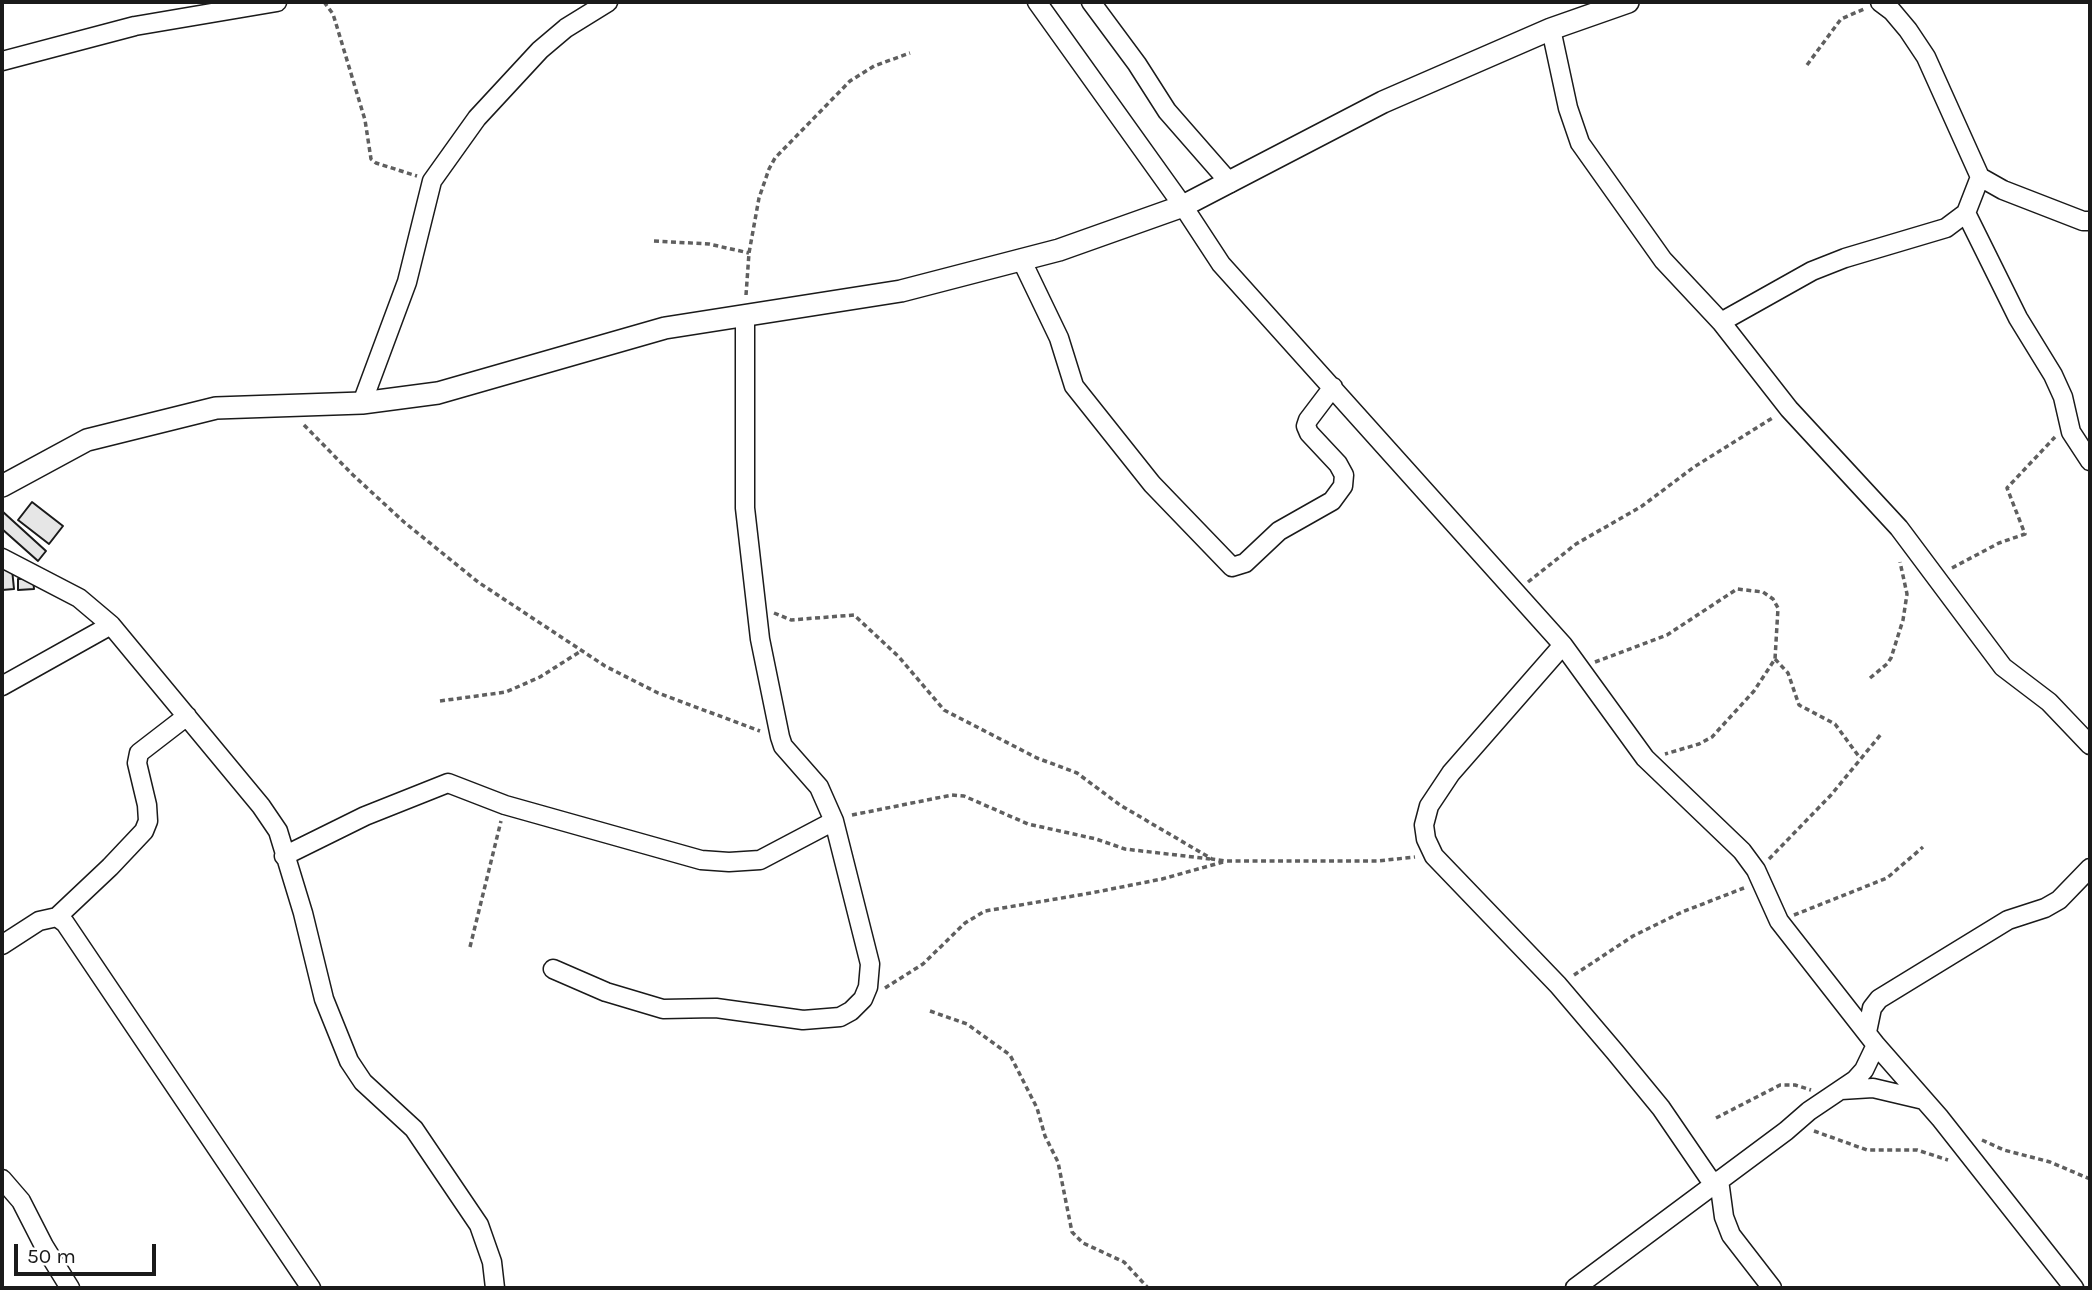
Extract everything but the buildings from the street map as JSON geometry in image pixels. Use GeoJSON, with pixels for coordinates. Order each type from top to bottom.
{"type":"FeatureCollection","features":[{"type":"Feature","properties":{"kind":"street"},"geometry":{"type":"LineString","coordinates":[[2,61],[124,28],[204,12],[277,2]]}},
{"type":"Feature","properties":{"kind":"street"},"geometry":{"type":"LineString","coordinates":[[362,403],[407,282],[432,181],[477,118],[540,50],[566,28],[608,2]]}},
{"type":"Feature","properties":{"kind":"street"},"geometry":{"type":"LineString","coordinates":[[1037,2],[1184,206],[1221,264],[1563,645],[1645,758],[1742,851],[1756,870],[1779,921],[1871,1039],[1924,1100],[2074,1288]]}},
{"type":"Feature","properties":{"kind":"street"},"geometry":{"type":"LineString","coordinates":[[1091,2],[1121,41],[1167,111],[1230,183]]}},
{"type":"Feature","properties":{"kind":"street"},"geometry":{"type":"LineString","coordinates":[[2,486],[88,440],[216,408],[362,403],[438,393],[665,328],[901,291],[1059,250],[1184,206],[1384,102],[1551,29],[1628,2]]}},
{"type":"Feature","properties":{"kind":"street"},"geometry":{"type":"LineString","coordinates":[[1872,5],[1892,11],[1926,57],[1980,177],[2003,190],[2083,221],[2090,221]]}},
{"type":"Feature","properties":{"kind":"street"},"geometry":{"type":"LineString","coordinates":[[1551,29],[1568,108],[1580,143],[1663,260],[1721,322],[1789,409],[1899,528],[2003,667],[2049,702],[2090,745]]}},
{"type":"Feature","properties":{"kind":"street"},"geometry":{"type":"LineString","coordinates":[[1721,322],[1812,271],[1845,258],[1945,228],[1966,212],[1980,177]]}},
{"type":"Feature","properties":{"kind":"street"},"geometry":{"type":"LineString","coordinates":[[1966,212],[2018,318],[2053,375],[2063,397],[2073,435],[2090,461]]}},
{"type":"Feature","properties":{"kind":"street"},"geometry":{"type":"LineString","coordinates":[[1021,259],[1059,338],[1074,386],[1152,484],[1231,567],[1245,563],[1279,531],[1332,501],[1343,486],[1344,475],[1338,464],[1309,433],[1306,426],[1308,419],[1333,387]]}},
{"type":"Feature","properties":{"kind":"street"},"geometry":{"type":"LineString","coordinates":[[553,969],[606,992],[663,1009],[716,1007],[803,1020],[840,1017],[863,999],[868,986],[870,964],[834,821],[819,787],[783,746],[760,639],[745,508],[745,315]]}},
{"type":"Feature","properties":{"kind":"street"},"geometry":{"type":"LineString","coordinates":[[2,558],[79,598],[111,625],[261,806],[278,831],[303,913],[324,999],[349,1061],[363,1082],[414,1129],[479,1225],[492,1262],[495,1288]]}},
{"type":"Feature","properties":{"kind":"street"},"geometry":{"type":"LineString","coordinates":[[2,686],[111,625]]}},
{"type":"Feature","properties":{"kind":"street"},"geometry":{"type":"LineString","coordinates":[[1563,645],[1451,773],[1429,806],[1423,825],[1426,839],[1434,856],[1558,985],[1661,1108],[1716,1182],[1731,1235],[1772,1288]]}},
{"type":"Feature","properties":{"kind":"street"},"geometry":{"type":"LineString","coordinates":[[2,945],[39,921],[57,917],[144,831],[148,821],[147,805],[137,763],[139,753],[187,716]]}},
{"type":"Feature","properties":{"kind":"street"},"geometry":{"type":"LineString","coordinates":[[284,856],[365,816],[444,783],[452,783],[505,805],[701,860],[752,862],[767,858],[792,841],[834,821]]}},
{"type":"Feature","properties":{"kind":"street"},"geometry":{"type":"LineString","coordinates":[[1575,1288],[1860,1076],[1871,1039],[1872,1009],[1879,999],[2008,920],[2059,901],[2090,869]]}},
{"type":"Feature","properties":{"kind":"street"},"geometry":{"type":"LineString","coordinates":[[57,917],[65,923],[311,1288]]}},
{"type":"Feature","properties":{"kind":"street"},"geometry":{"type":"LineString","coordinates":[[1834,1093],[1873,1088],[1924,1100]]}},
{"type":"Feature","properties":{"kind":"street"},"geometry":{"type":"LineString","coordinates":[[2,1179],[21,1201],[64,1286]]}},
{"type":"Feature","properties":{"kind":"path"},"geometry":{"type":"LineString","coordinates":[[324,2],[333,14],[337,27],[365,120],[372,159],[376,163],[432,181]]}},
{"type":"Feature","properties":{"kind":"path"},"geometry":{"type":"LineString","coordinates":[[1807,65],[1841,19],[1872,5]]}},
{"type":"Feature","properties":{"kind":"path"},"geometry":{"type":"LineString","coordinates":[[745,315],[749,253],[759,198],[775,158],[850,81],[874,66],[910,53]]}},
{"type":"Feature","properties":{"kind":"path"},"geometry":{"type":"LineString","coordinates":[[654,241],[709,244],[749,253]]}},
{"type":"Feature","properties":{"kind":"path"},"geometry":{"type":"LineString","coordinates":[[285,406],[404,522],[478,582],[605,666],[657,693],[780,737]]}},
{"type":"Feature","properties":{"kind":"path"},"geometry":{"type":"LineString","coordinates":[[1515,591],[1576,544],[1642,506],[1694,467],[1789,409]]}},
{"type":"Feature","properties":{"kind":"path"},"geometry":{"type":"LineString","coordinates":[[1933,570],[1962,565],[1999,543],[2025,534],[2007,488],[2069,422]]}},
{"type":"Feature","properties":{"kind":"path"},"geometry":{"type":"LineString","coordinates":[[1870,678],[1891,658],[1907,606],[1899,558],[1899,528]]}},
{"type":"Feature","properties":{"kind":"path"},"geometry":{"type":"LineString","coordinates":[[1580,667],[1667,635],[1740,588],[1763,592],[1773,599],[1777,606],[1775,659],[1740,709],[1712,737],[1684,749],[1645,758]]}},
{"type":"Feature","properties":{"kind":"path"},"geometry":{"type":"LineString","coordinates":[[755,600],[776,614],[792,620],[854,615],[899,657],[944,710],[1037,758],[1077,772],[1120,805],[1212,859]]}},
{"type":"Feature","properties":{"kind":"path"},"geometry":{"type":"LineString","coordinates":[[440,701],[506,692],[540,677],[581,650]]}},
{"type":"Feature","properties":{"kind":"path"},"geometry":{"type":"LineString","coordinates":[[1775,659],[1788,673],[1799,705],[1835,724],[1860,758]]}},
{"type":"Feature","properties":{"kind":"path"},"geometry":{"type":"LineString","coordinates":[[1558,985],[1633,936],[1749,884],[1756,870],[1784,845],[1882,733]]}},
{"type":"Feature","properties":{"kind":"path"},"geometry":{"type":"LineString","coordinates":[[834,821],[867,811],[952,795],[964,796],[1028,824],[1096,839],[1125,849],[1226,861],[1377,861],[1434,856]]}},
{"type":"Feature","properties":{"kind":"path"},"geometry":{"type":"LineString","coordinates":[[470,947],[505,805]]}},
{"type":"Feature","properties":{"kind":"path"},"geometry":{"type":"LineString","coordinates":[[1779,921],[1887,878],[1923,847]]}},
{"type":"Feature","properties":{"kind":"path"},"geometry":{"type":"LineString","coordinates":[[884,989],[923,964],[965,923],[985,911],[1091,894],[1162,879],[1226,861]]}},
{"type":"Feature","properties":{"kind":"path"},"geometry":{"type":"LineString","coordinates":[[930,1011],[967,1024],[1010,1055],[1037,1108],[1045,1136],[1058,1162],[1072,1232],[1083,1243],[1124,1262],[1148,1288]]}},
{"type":"Feature","properties":{"kind":"path"},"geometry":{"type":"LineString","coordinates":[[1716,1118],[1780,1085],[1796,1085],[1834,1093]]}},
{"type":"Feature","properties":{"kind":"path"},"geometry":{"type":"LineString","coordinates":[[1795,1123],[1867,1150],[1917,1150],[1980,1170]]}},
{"type":"Feature","properties":{"kind":"path"},"geometry":{"type":"LineString","coordinates":[[1976,1136],[1993,1146],[2050,1162],[2090,1179]]}}]}
